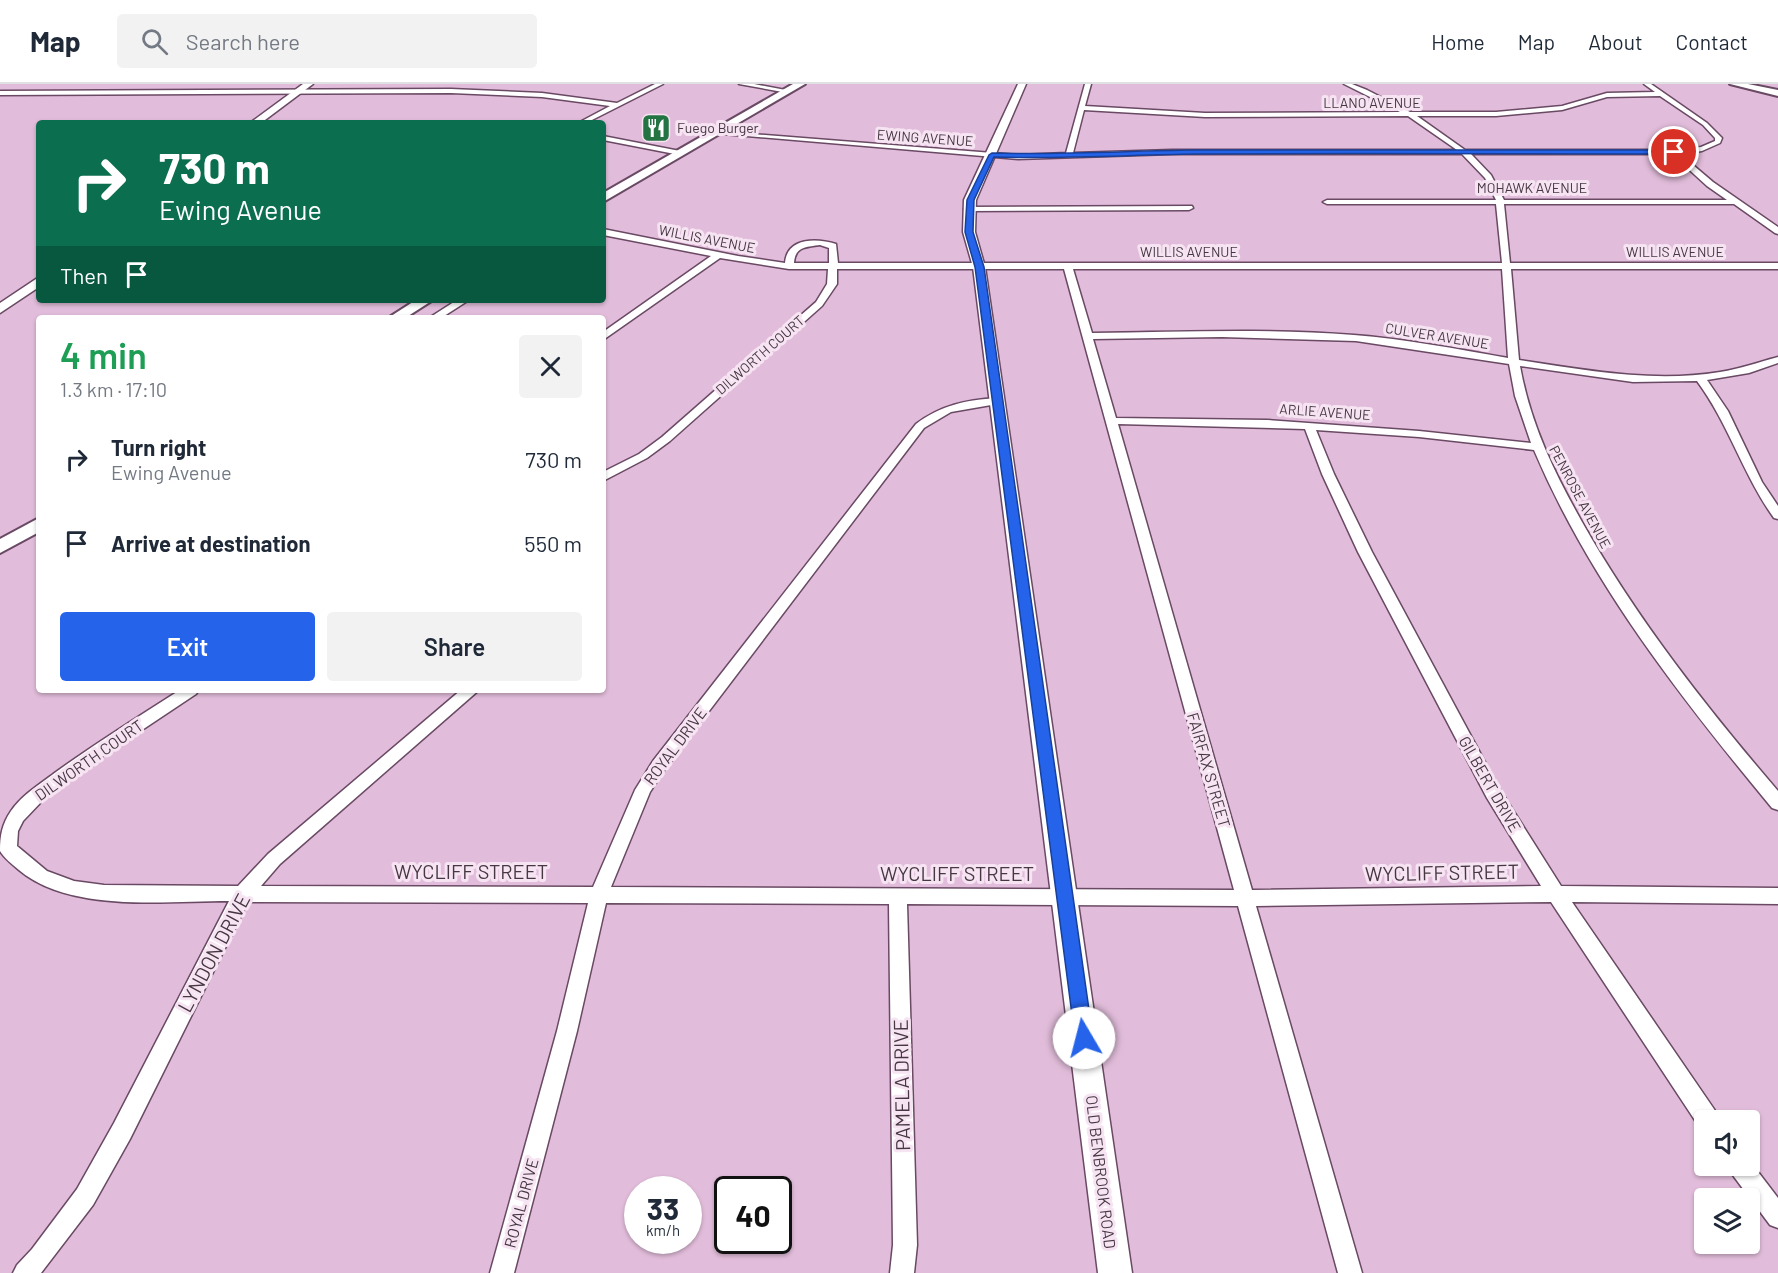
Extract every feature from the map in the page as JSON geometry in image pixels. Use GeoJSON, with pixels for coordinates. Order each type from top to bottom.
{"type":"FeatureCollection","features":[{"type":"Feature","properties":{"kind":"main road"},"geometry":{"type":"LineString","coordinates":[[606,196],[800,84]]}},
{"type":"Feature","properties":{"kind":"main road"},"geometry":{"type":"LineString","coordinates":[[1735,84],[1778,93]]}},
{"type":"Feature","properties":{"kind":"main road"},"geometry":{"type":"LineString","coordinates":[[1768,84],[1778,86]]}},
{"type":"Feature","properties":{"kind":"main road"},"geometry":{"type":"LineString","coordinates":[[400,315],[421,303]]}},
{"type":"Feature","properties":{"kind":"main road"},"geometry":{"type":"LineString","coordinates":[[0,547],[36,526]]}},
{"type":"Feature","properties":{"kind":"street"},"geometry":{"type":"LineString","coordinates":[[259,120],[309,84]]}},
{"type":"Feature","properties":{"kind":"street"},"geometry":{"type":"LineString","coordinates":[[587,120],[660,84]]}},
{"type":"Feature","properties":{"kind":"street"},"geometry":{"type":"LineString","coordinates":[[742,84],[788,91]]}},
{"type":"Feature","properties":{"kind":"street","name":"OLD BENBROOK ROAD"},"geometry":{"type":"LineString","coordinates":[[1022,84],[970,200],[969,232],[980,267],[1066,897],[1114,1273]]}},
{"type":"Feature","properties":{"kind":"street"},"geometry":{"type":"LineString","coordinates":[[1069,155],[1088,84]]}},
{"type":"Feature","properties":{"kind":"street","name":"PENROSE AVENUE"},"geometry":{"type":"LineString","coordinates":[[1347,84],[1411,115],[1461,152],[1488,178],[1498,195],[1517,379],[1536,447],[1612,586],[1656,650],[1778,803]]}},
{"type":"Feature","properties":{"kind":"street"},"geometry":{"type":"LineString","coordinates":[[1647,84],[1661,94]]}},
{"type":"Feature","properties":{"kind":"street"},"geometry":{"type":"LineString","coordinates":[[0,93],[489,92],[570,98],[618,105]]}},
{"type":"Feature","properties":{"kind":"street","name":"EWING AVENUE"},"geometry":{"type":"LineString","coordinates":[[714,133],[992,155],[1674,152],[1702,149],[1718,142],[1719,138],[1705,124],[1661,94]]}},
{"type":"Feature","properties":{"kind":"street","name":"LLANO AVENUE"},"geometry":{"type":"LineString","coordinates":[[1081,108],[1205,115],[1496,114],[1540,111],[1607,95],[1661,94]]}},
{"type":"Feature","properties":{"kind":"street"},"geometry":{"type":"LineString","coordinates":[[606,139],[680,153]]}},
{"type":"Feature","properties":{"kind":"street"},"geometry":{"type":"LineString","coordinates":[[1674,152],[1710,184],[1778,231]]}},
{"type":"Feature","properties":{"kind":"street","name":"MOHAWK AVENUE"},"geometry":{"type":"LineString","coordinates":[[1327,202],[1736,202]]}},
{"type":"Feature","properties":{"kind":"street"},"geometry":{"type":"LineString","coordinates":[[968,209],[1189,208]]}},
{"type":"Feature","properties":{"kind":"street","name":"WILLIS AVENUE"},"geometry":{"type":"LineString","coordinates":[[606,233],[718,255],[789,266],[1778,266]]}},
{"type":"Feature","properties":{"kind":"street"},"geometry":{"type":"LineString","coordinates":[[789,266],[790,254],[797,246],[820,242],[833,246],[834,266]]}},
{"type":"Feature","properties":{"kind":"street"},"geometry":{"type":"LineString","coordinates":[[606,336],[718,255]]}},
{"type":"Feature","properties":{"kind":"street","name":"DILWORTH COURT"},"geometry":{"type":"LineString","coordinates":[[606,475],[643,456],[666,439],[819,304],[832,284],[834,266]]}},
{"type":"Feature","properties":{"kind":"street","name":"FAIRFAX STREET"},"geometry":{"type":"LineString","coordinates":[[1068,266],[1350,1273]]}},
{"type":"Feature","properties":{"kind":"street"},"geometry":{"type":"LineString","coordinates":[[0,309],[36,283]]}},
{"type":"Feature","properties":{"kind":"street"},"geometry":{"type":"LineString","coordinates":[[439,315],[459,303]]}},
{"type":"Feature","properties":{"kind":"street","name":"CULVER AVENUE"},"geometry":{"type":"LineString","coordinates":[[1087,336],[1322,336],[1417,346],[1626,378],[1701,379],[1741,373],[1778,360]]}},
{"type":"Feature","properties":{"kind":"street"},"geometry":{"type":"LineString","coordinates":[[1701,379],[1724,413],[1752,474],[1778,515]]}},
{"type":"Feature","properties":{"kind":"street","name":"ROYAL DRIVE"},"geometry":{"type":"LineString","coordinates":[[502,1273],[567,1031],[599,895],[643,790],[659,765],[920,426],[938,412],[950,407],[997,401]]}},
{"type":"Feature","properties":{"kind":"street","name":"ARLIE AVENUE"},"geometry":{"type":"LineString","coordinates":[[1111,421],[1240,422],[1309,426],[1419,434],[1536,447]]}},
{"type":"Feature","properties":{"kind":"street","name":"GILBERT DRIVE"},"geometry":{"type":"LineString","coordinates":[[1309,426],[1332,484],[1429,676],[1493,793],[1556,894],[1701,1110]]}},
{"type":"Feature","properties":{"kind":"street","name":"DILWORTH COURT"},"geometry":{"type":"LineString","coordinates":[[186,693],[79,764],[37,795],[17,816],[9,831],[8,849],[27,868],[48,883],[74,891],[243,893]]}},
{"type":"Feature","properties":{"kind":"street","name":"LYNDON DRIVE"},"geometry":{"type":"LineString","coordinates":[[25,1273],[40,1257],[85,1197],[122,1131],[243,893],[274,859],[468,693]]}},
{"type":"Feature","properties":{"kind":"street","name":"WYCLIFF STREET"},"geometry":{"type":"LineString","coordinates":[[243,893],[1245,898],[1556,894],[1778,896]]}},
{"type":"Feature","properties":{"kind":"street","name":"PAMELA DRIVE"},"geometry":{"type":"LineString","coordinates":[[898,896],[905,1245],[902,1273]]}},
{"type":"Feature","properties":{"kind":"street"},"geometry":{"type":"LineString","coordinates":[[1747,1176],[1778,1217]]}},
{"type":"Feature","properties":{"kind":"place","name":"Fuego Burger"},"geometry":{"type":"Point","coordinates":[656,128]}},
{"type":"Feature","properties":{"kind":"route"},"geometry":{"type":"LineString","coordinates":[[1084,1038],[980,267],[969,232],[970,200],[992,155],[1040,157],[1096,153],[1194,152],[1674,152]]}}]}
